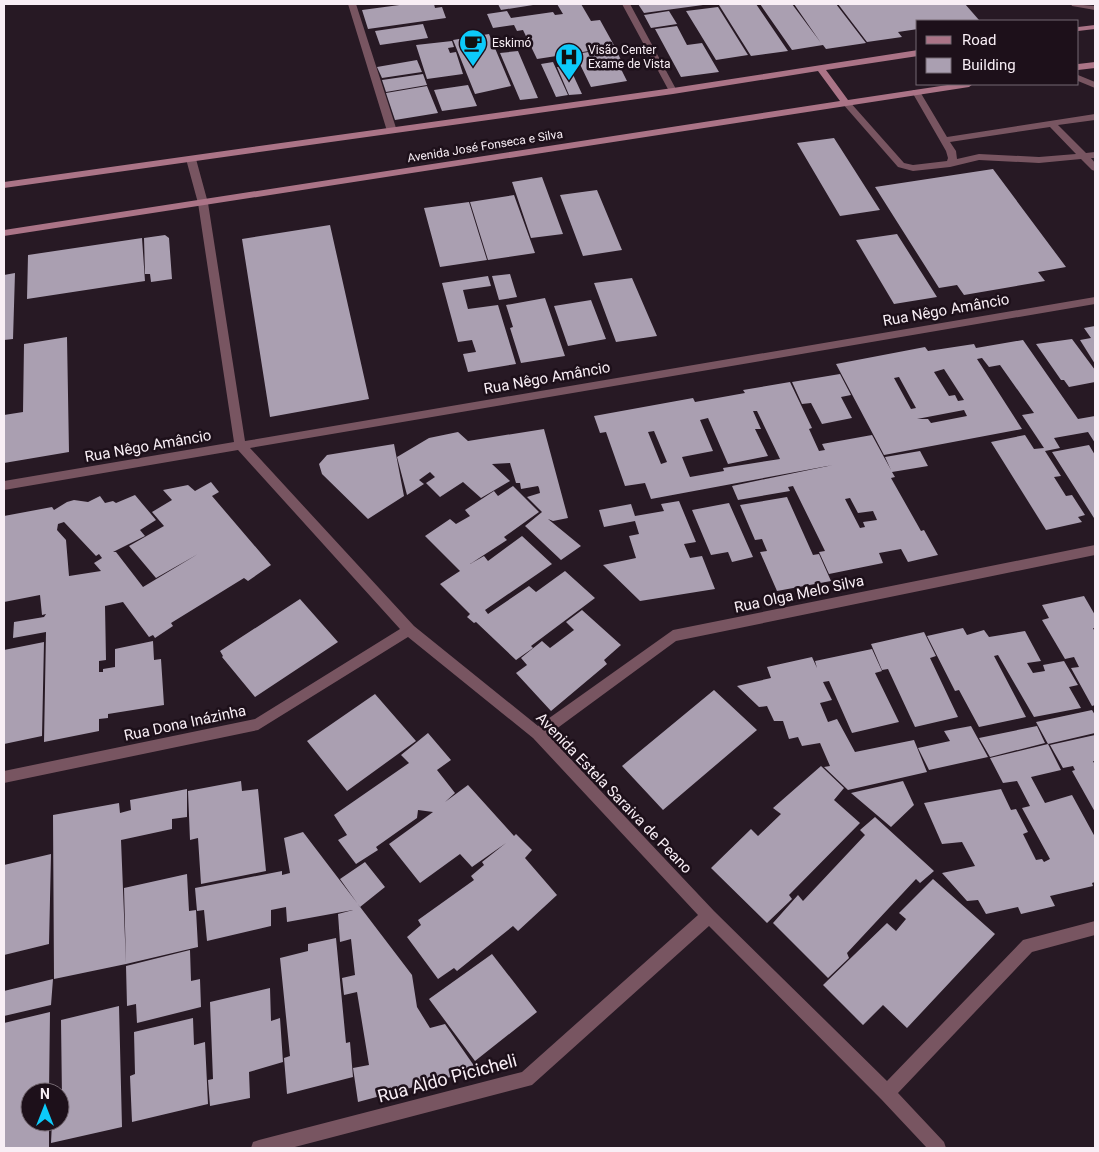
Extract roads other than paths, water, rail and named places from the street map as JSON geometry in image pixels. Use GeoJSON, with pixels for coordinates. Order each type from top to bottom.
{"type":"FeatureCollection","features":[{"type":"Feature","properties":{"kind":"main road"},"geometry":{"type":"LineString","coordinates":[[1079,29],[1095,27]]}},
{"type":"Feature","properties":{"kind":"main road","name":"Avenida José Fonseca e Silva"},"geometry":{"type":"LineString","coordinates":[[4,186],[673,91],[916,53]]}},
{"type":"Feature","properties":{"kind":"main road"},"geometry":{"type":"LineString","coordinates":[[1079,67],[1095,65]]}},
{"type":"Feature","properties":{"kind":"main road"},"geometry":{"type":"LineString","coordinates":[[820,68],[846,103]]}},
{"type":"Feature","properties":{"kind":"main road","name":"Avenida José Fonseca e Silva"},"geometry":{"type":"LineString","coordinates":[[4,234],[962,85]]}},
{"type":"Feature","properties":{"kind":"street"},"geometry":{"type":"LineString","coordinates":[[352,4],[392,131]]}},
{"type":"Feature","properties":{"kind":"street"},"geometry":{"type":"LineString","coordinates":[[626,4],[673,91]]}},
{"type":"Feature","properties":{"kind":"street"},"geometry":{"type":"LineString","coordinates":[[1075,4],[1095,8]]}},
{"type":"Feature","properties":{"kind":"street"},"geometry":{"type":"LineString","coordinates":[[1079,78],[1095,85]]}},
{"type":"Feature","properties":{"kind":"street"},"geometry":{"type":"LineString","coordinates":[[916,92],[945,140],[953,158],[950,164]]}},
{"type":"Feature","properties":{"kind":"street"},"geometry":{"type":"LineString","coordinates":[[846,103],[901,165],[914,168],[950,164],[986,156],[1039,160],[1091,156]]}},
{"type":"Feature","properties":{"kind":"street"},"geometry":{"type":"LineString","coordinates":[[945,140],[1095,117]]}},
{"type":"Feature","properties":{"kind":"street"},"geometry":{"type":"LineString","coordinates":[[1052,124],[1091,156],[1095,168]]}},
{"type":"Feature","properties":{"kind":"street"},"geometry":{"type":"LineString","coordinates":[[192,159],[203,202],[240,445]]}},
{"type":"Feature","properties":{"kind":"street","name":"Rua Nêgo Amâncio"},"geometry":{"type":"LineString","coordinates":[[4,486],[1095,300]]}},
{"type":"Feature","properties":{"kind":"street","name":"Avenida Estela Saraiva de Peano"},"geometry":{"type":"LineString","coordinates":[[240,445],[409,630],[538,734],[709,916],[888,1094],[938,1148]]}},
{"type":"Feature","properties":{"kind":"street","name":"Rua Olga Melo Silva"},"geometry":{"type":"LineString","coordinates":[[538,734],[673,636],[1095,550]]}},
{"type":"Feature","properties":{"kind":"street","name":"Rua Dona Inázinha"},"geometry":{"type":"LineString","coordinates":[[4,777],[258,724],[409,630]]}},
{"type":"Feature","properties":{"kind":"street","name":"Rua Aldo Picicheli"},"geometry":{"type":"LineString","coordinates":[[259,1148],[526,1079],[709,916]]}},
{"type":"Feature","properties":{"kind":"street"},"geometry":{"type":"LineString","coordinates":[[888,1094],[1028,945],[1095,928]]}},
{"type":"Feature","properties":{"kind":"place","name":"Eskimó"},"geometry":{"type":"Point","coordinates":[473,67]}},
{"type":"Feature","properties":{"kind":"place","name":"Visão Center Exame de Vista"},"geometry":{"type":"Point","coordinates":[569,81]}}]}
